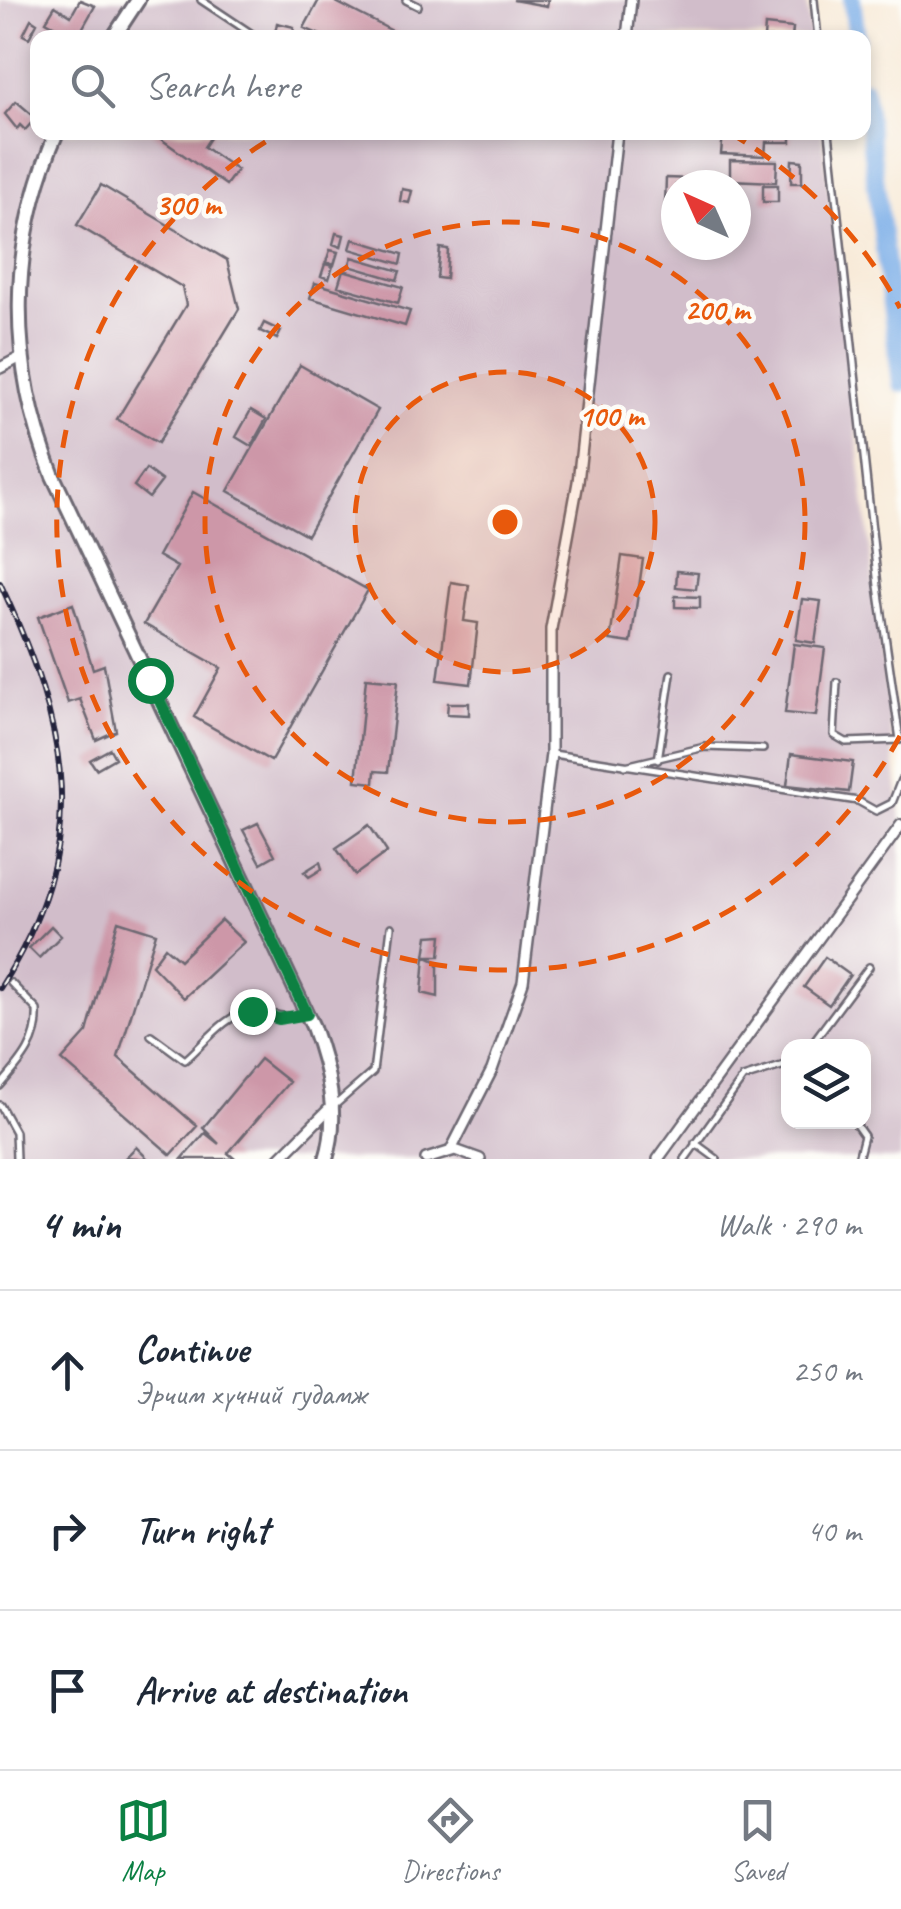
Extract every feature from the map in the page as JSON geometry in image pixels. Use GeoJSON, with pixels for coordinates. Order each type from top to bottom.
{"type":"FeatureCollection","features":[{"type":"Feature","properties":{"kind":"main road"},"geometry":{"type":"LineString","coordinates":[[118,30],[134,1]]}},
{"type":"Feature","properties":{"kind":"main road"},"geometry":{"type":"LineString","coordinates":[[53,140],[32,201],[22,257],[22,357],[31,410],[53,476],[307,1014],[325,1064],[331,1107],[326,1159]]}},
{"type":"Feature","properties":{"kind":"street"},"geometry":{"type":"LineString","coordinates":[[629,30],[632,0]]}},
{"type":"Feature","properties":{"kind":"street"},"geometry":{"type":"LineString","coordinates":[[451,1150],[492,1070],[524,982],[551,754],[552,629],[578,482],[616,140]]}},
{"type":"Feature","properties":{"kind":"street"},"geometry":{"type":"LineString","coordinates":[[0,368],[22,357]]}},
{"type":"Feature","properties":{"kind":"street"},"geometry":{"type":"LineString","coordinates":[[658,1159],[901,825]]}},
{"type":"Feature","properties":{"kind":"street"},"geometry":{"type":"LineString","coordinates":[[279,1159],[331,1107]]}},
{"type":"Feature","properties":{"kind":"street"},"geometry":{"type":"LineString","coordinates":[[426,1159],[451,1150],[480,1159]]}},
{"type":"Feature","properties":{"kind":"lane"},"geometry":{"type":"LineString","coordinates":[[201,0],[246,30]]}},
{"type":"Feature","properties":{"kind":"lane"},"geometry":{"type":"LineString","coordinates":[[406,0],[418,6]]}},
{"type":"Feature","properties":{"kind":"lane"},"geometry":{"type":"LineString","coordinates":[[814,0],[817,30]]}},
{"type":"Feature","properties":{"kind":"lane"},"geometry":{"type":"LineString","coordinates":[[830,140],[878,586],[901,743],[846,742],[834,735],[837,682]]}},
{"type":"Feature","properties":{"kind":"lane"},"geometry":{"type":"LineString","coordinates":[[658,760],[672,674]]}},
{"type":"Feature","properties":{"kind":"lane"},"geometry":{"type":"LineString","coordinates":[[622,768],[636,761],[658,760],[705,748],[763,750]]}},
{"type":"Feature","properties":{"kind":"lane"},"geometry":{"type":"LineString","coordinates":[[551,754],[622,768],[858,800],[876,810],[892,803],[901,780]]}},
{"type":"Feature","properties":{"kind":"lane"},"geometry":{"type":"LineString","coordinates":[[331,1107],[373,1072],[391,927]]}},
{"type":"Feature","properties":{"kind":"lane"},"geometry":{"type":"LineString","coordinates":[[815,1039],[870,967]]}},
{"type":"Feature","properties":{"kind":"lane"},"geometry":{"type":"LineString","coordinates":[[0,1086],[28,1052],[38,1030],[37,1010],[11,983]]}},
{"type":"Feature","properties":{"kind":"lane"},"geometry":{"type":"LineString","coordinates":[[151,1035],[185,1060],[242,1014],[255,1011],[279,1019],[307,1014]]}},
{"type":"Feature","properties":{"kind":"lane"},"geometry":{"type":"LineString","coordinates":[[685,1159],[743,1078],[752,1072],[781,1068]]}},
{"type":"Feature","properties":{"kind":"lane"},"geometry":{"type":"LineString","coordinates":[[0,1104],[15,1132],[16,1159]]}},
{"type":"Feature","properties":{"kind":"lane"},"geometry":{"type":"LineString","coordinates":[[858,1159],[864,1136],[859,1129]]}},
{"type":"Feature","properties":{"kind":"lane"},"geometry":{"type":"LineString","coordinates":[[695,1143],[717,1159]]}},
{"type":"Feature","properties":{"kind":"shaded area"},"geometry":{"type":"Polygon","coordinates":[[[0,0],[806,0],[810,30],[30,30],[30,140],[823,140],[901,820],[901,1159],[0,1159],[0,0]]]}},
{"type":"Feature","properties":{"kind":"building"},"geometry":{"type":"Polygon","coordinates":[[[80,0],[95,6],[82,30],[62,30],[46,21],[55,6],[71,16],[80,0]]]}},
{"type":"Feature","properties":{"kind":"building"},"geometry":{"type":"Polygon","coordinates":[[[319,0],[332,0],[390,30],[309,30],[304,28],[319,0]]]}},
{"type":"Feature","properties":{"kind":"building"},"geometry":{"type":"Polygon","coordinates":[[[513,0],[548,0],[547,6],[513,0]]]}},
{"type":"Feature","properties":{"kind":"building"},"geometry":{"type":"Polygon","coordinates":[[[31,19],[37,23],[29,38],[23,35],[31,19]]]}},
{"type":"Feature","properties":{"kind":"building"},"geometry":{"type":"Polygon","coordinates":[[[277,23],[294,27],[293,30],[276,30],[277,23]]]}},
{"type":"Feature","properties":{"kind":"building"},"geometry":{"type":"Polygon","coordinates":[[[765,25],[793,28],[793,30],[765,30],[765,25]]]}},
{"type":"Feature","properties":{"kind":"building"},"geometry":{"type":"Polygon","coordinates":[[[16,101],[30,113],[30,125],[25,130],[20,125],[17,129],[5,114],[16,101]]]}},
{"type":"Feature","properties":{"kind":"building"},"geometry":{"type":"Polygon","coordinates":[[[162,140],[209,140],[204,147],[237,170],[226,185],[162,140]]]}},
{"type":"Feature","properties":{"kind":"building"},"geometry":{"type":"Polygon","coordinates":[[[722,140],[791,140],[766,142],[765,156],[721,154],[722,140]]]}},
{"type":"Feature","properties":{"kind":"building"},"geometry":{"type":"Polygon","coordinates":[[[730,160],[777,161],[776,182],[751,181],[751,170],[730,170],[730,160]]]}},
{"type":"Feature","properties":{"kind":"building"},"geometry":{"type":"Polygon","coordinates":[[[792,160],[802,161],[802,183],[791,183],[792,160]]]}},
{"type":"Feature","properties":{"kind":"building"},"geometry":{"type":"Polygon","coordinates":[[[101,185],[227,260],[239,309],[158,443],[117,419],[186,305],[182,287],[77,225],[101,185]]]}},
{"type":"Feature","properties":{"kind":"building"},"geometry":{"type":"Polygon","coordinates":[[[763,185],[778,185],[778,202],[763,202],[763,185]]]}},
{"type":"Feature","properties":{"kind":"building"},"geometry":{"type":"Polygon","coordinates":[[[402,189],[412,191],[409,203],[400,201],[402,189]]]}},
{"type":"Feature","properties":{"kind":"building"},"geometry":{"type":"Polygon","coordinates":[[[336,233],[344,235],[341,247],[333,244],[336,233]]]}},
{"type":"Feature","properties":{"kind":"building"},"geometry":{"type":"Polygon","coordinates":[[[353,239],[403,254],[401,264],[350,249],[353,239]]]}},
{"type":"Feature","properties":{"kind":"building"},"geometry":{"type":"Polygon","coordinates":[[[440,248],[448,249],[446,279],[437,278],[440,248]]]}},
{"type":"Feature","properties":{"kind":"building"},"geometry":{"type":"Polygon","coordinates":[[[330,250],[338,252],[334,265],[326,262],[330,250]]]}},
{"type":"Feature","properties":{"kind":"building"},"geometry":{"type":"Polygon","coordinates":[[[352,257],[400,271],[397,280],[349,266],[352,257]]]}},
{"type":"Feature","properties":{"kind":"building"},"geometry":{"type":"Polygon","coordinates":[[[325,264],[333,266],[329,279],[321,276],[325,264]]]}},
{"type":"Feature","properties":{"kind":"building"},"geometry":{"type":"Polygon","coordinates":[[[343,270],[403,287],[398,303],[338,286],[343,270]]]}},
{"type":"Feature","properties":{"kind":"building"},"geometry":{"type":"Polygon","coordinates":[[[315,283],[410,311],[405,326],[310,298],[315,283]]]}},
{"type":"Feature","properties":{"kind":"building"},"geometry":{"type":"Polygon","coordinates":[[[264,323],[281,331],[277,339],[260,331],[264,323]]]}},
{"type":"Feature","properties":{"kind":"building"},"geometry":{"type":"Polygon","coordinates":[[[300,365],[378,410],[307,535],[228,491],[300,365]]]}},
{"type":"Feature","properties":{"kind":"building"},"geometry":{"type":"Polygon","coordinates":[[[251,410],[266,419],[251,446],[236,437],[251,410]]]}},
{"type":"Feature","properties":{"kind":"building"},"geometry":{"type":"Polygon","coordinates":[[[146,469],[162,481],[149,498],[134,486],[146,469]]]}},
{"type":"Feature","properties":{"kind":"building"},"geometry":{"type":"Polygon","coordinates":[[[193,492],[368,590],[271,761],[194,717],[221,668],[144,624],[177,567],[158,556],[193,492]]]}},
{"type":"Feature","properties":{"kind":"building"},"geometry":{"type":"Polygon","coordinates":[[[622,556],[643,559],[631,643],[610,640],[622,556]]]}},
{"type":"Feature","properties":{"kind":"building"},"geometry":{"type":"Polygon","coordinates":[[[677,571],[698,573],[696,589],[676,587],[677,571]]]}},
{"type":"Feature","properties":{"kind":"building"},"geometry":{"type":"Polygon","coordinates":[[[451,582],[469,585],[464,621],[478,623],[471,684],[438,680],[451,582]]]}},
{"type":"Feature","properties":{"kind":"building"},"geometry":{"type":"Polygon","coordinates":[[[675,596],[700,597],[700,608],[675,607],[675,596]]]}},
{"type":"Feature","properties":{"kind":"building"},"geometry":{"type":"Polygon","coordinates":[[[802,599],[821,601],[815,643],[796,640],[802,599]]]}},
{"type":"Feature","properties":{"kind":"building"},"geometry":{"type":"Polygon","coordinates":[[[73,604],[93,669],[104,665],[116,731],[96,740],[80,699],[68,703],[38,617],[73,604]]]}},
{"type":"Feature","properties":{"kind":"building"},"geometry":{"type":"Polygon","coordinates":[[[794,644],[825,648],[816,716],[785,713],[794,644]]]}},
{"type":"Feature","properties":{"kind":"building"},"geometry":{"type":"Polygon","coordinates":[[[366,678],[398,681],[388,772],[375,771],[374,783],[356,781],[366,678]]]}},
{"type":"Feature","properties":{"kind":"building"},"geometry":{"type":"Polygon","coordinates":[[[448,703],[469,703],[469,715],[447,714],[448,703]]]}},
{"type":"Feature","properties":{"kind":"building"},"geometry":{"type":"Polygon","coordinates":[[[110,749],[115,758],[96,769],[90,760],[110,749]]]}},
{"type":"Feature","properties":{"kind":"building"},"geometry":{"type":"Polygon","coordinates":[[[791,754],[853,762],[849,792],[787,785],[791,754]]]}},
{"type":"Feature","properties":{"kind":"building"},"geometry":{"type":"Polygon","coordinates":[[[258,823],[275,855],[261,863],[243,830],[258,823]]]}},
{"type":"Feature","properties":{"kind":"building"},"geometry":{"type":"Polygon","coordinates":[[[369,825],[387,852],[355,875],[336,848],[369,825]]]}},
{"type":"Feature","properties":{"kind":"building"},"geometry":{"type":"Polygon","coordinates":[[[320,862],[322,869],[309,877],[304,872],[320,862]]]}},
{"type":"Feature","properties":{"kind":"building"},"geometry":{"type":"Polygon","coordinates":[[[221,920],[244,942],[184,998],[152,965],[165,947],[180,960],[221,920]]]}},
{"type":"Feature","properties":{"kind":"building"},"geometry":{"type":"Polygon","coordinates":[[[118,921],[156,933],[118,1057],[197,1126],[171,1155],[62,1060],[87,1032],[118,921]]]}},
{"type":"Feature","properties":{"kind":"building"},"geometry":{"type":"Polygon","coordinates":[[[51,926],[61,936],[39,958],[29,948],[51,926]]]}},
{"type":"Feature","properties":{"kind":"building"},"geometry":{"type":"Polygon","coordinates":[[[442,935],[440,956],[425,956],[428,936],[442,935]]]}},
{"type":"Feature","properties":{"kind":"building"},"geometry":{"type":"Polygon","coordinates":[[[425,956],[438,962],[438,997],[422,993],[425,956]]]}},
{"type":"Feature","properties":{"kind":"building"},"geometry":{"type":"Polygon","coordinates":[[[825,957],[850,975],[829,1005],[804,987],[825,957]]]}},
{"type":"Feature","properties":{"kind":"building"},"geometry":{"type":"Polygon","coordinates":[[[260,1059],[289,1082],[228,1153],[235,1159],[182,1159],[205,1133],[219,1144],[203,1128],[260,1059]]]}},
{"type":"Feature","properties":{"kind":"building"},"geometry":{"type":"Polygon","coordinates":[[[136,1147],[148,1159],[126,1157],[136,1147]]]}},
{"type":"Feature","properties":{"kind":"waterway"},"geometry":{"type":"LineString","coordinates":[[852,0],[856,30]]}},
{"type":"Feature","properties":{"kind":"waterway"},"geometry":{"type":"LineString","coordinates":[[870,140],[901,383]]}},
{"type":"Feature","properties":{"kind":"railway"},"geometry":{"type":"LineString","coordinates":[[0,583],[42,688],[55,738],[61,787],[59,835],[49,884],[30,935],[0,988]]}},
{"type":"Feature","properties":{"kind":"route"},"geometry":{"type":"LineString","coordinates":[[150,680],[307,1014],[279,1019],[252,1011]]}}]}
